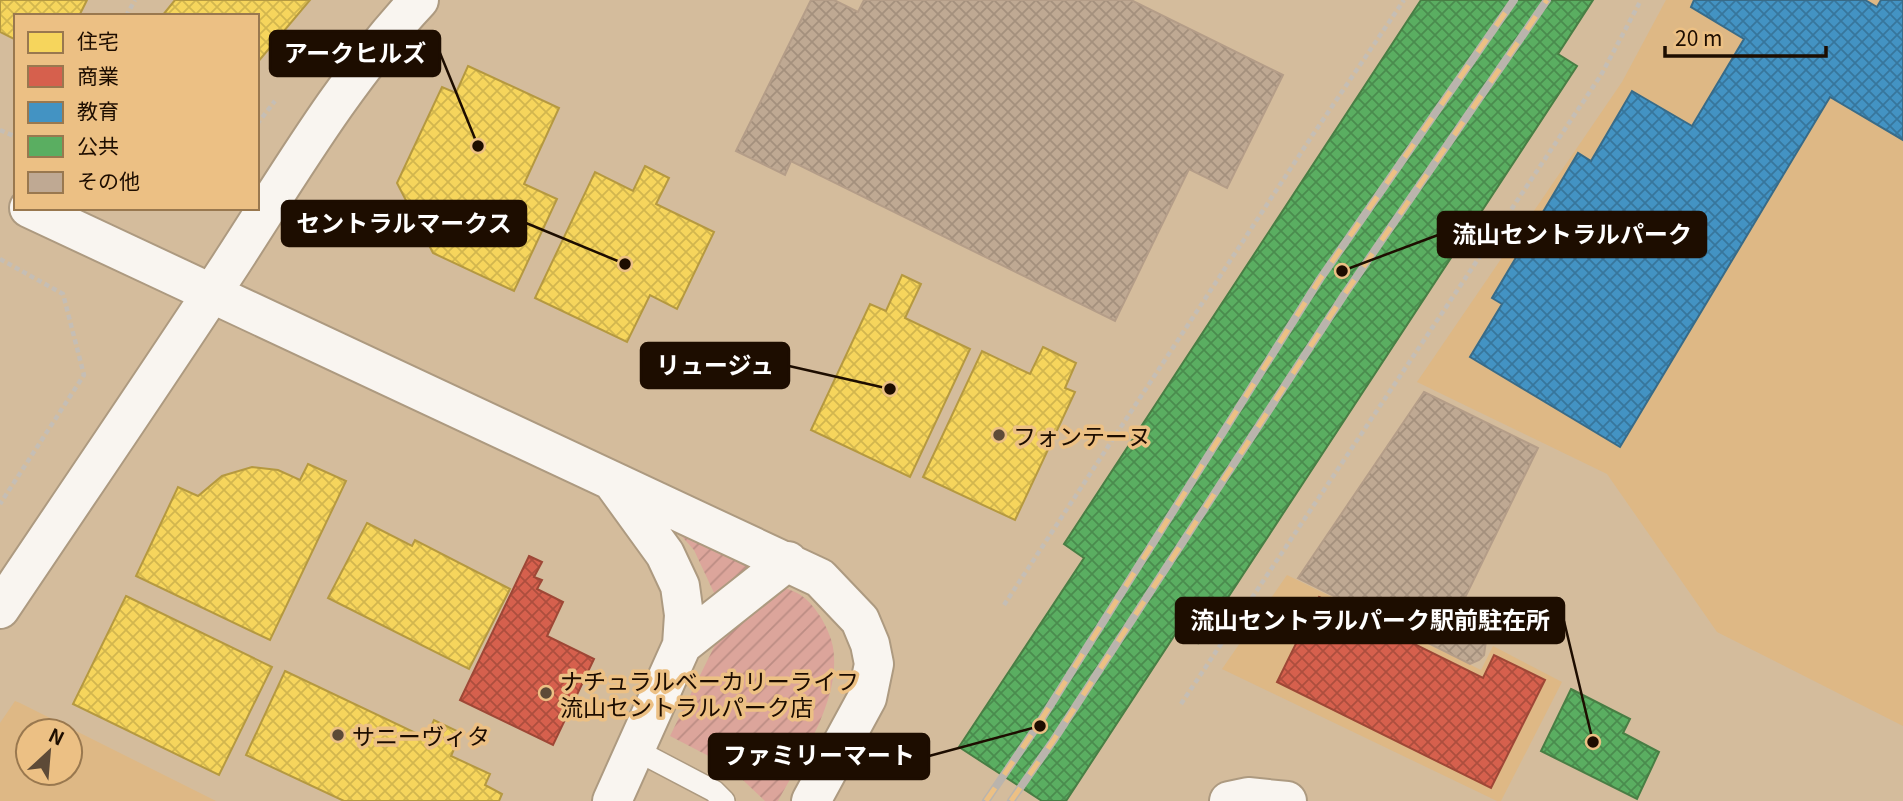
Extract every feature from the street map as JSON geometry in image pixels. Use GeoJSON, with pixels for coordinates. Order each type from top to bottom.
{"type":"FeatureCollection","features":[{"type":"Feature","properties":{"kind":"street"},"geometry":{"type":"LineString","coordinates":[[0,609],[343,93],[419,0]]}},
{"type":"Feature","properties":{"kind":"street"},"geometry":{"type":"LineString","coordinates":[[33,210],[820,578],[860,620],[870,644],[874,664],[867,698],[811,801]]}},
{"type":"Feature","properties":{"kind":"street"},"geometry":{"type":"LineString","coordinates":[[612,801],[682,645],[684,615],[680,586],[665,554],[613,482]]}},
{"type":"Feature","properties":{"kind":"street"},"geometry":{"type":"LineString","coordinates":[[682,645],[788,561]]}},
{"type":"Feature","properties":{"kind":"street"},"geometry":{"type":"LineString","coordinates":[[1229,801],[1248,797],[1287,801]]}},
{"type":"Feature","properties":{"kind":"lane"},"geometry":{"type":"LineString","coordinates":[[634,749],[713,791],[724,801]]}},
{"type":"Feature","properties":{"kind":"path"},"geometry":{"type":"LineString","coordinates":[[1004,605],[1404,0]]}},
{"type":"Feature","properties":{"kind":"path"},"geometry":{"type":"LineString","coordinates":[[1181,704],[1601,75],[1641,0]]}},
{"type":"Feature","properties":{"kind":"path"},"geometry":{"type":"LineString","coordinates":[[0,259],[62,294],[84,375],[0,504]]}},
{"type":"Feature","properties":{"kind":"shaded area"},"geometry":{"type":"Polygon","coordinates":[[[1666,0],[1903,0],[1903,726],[1717,632],[1607,474],[1417,382],[1622,82],[1666,0]]]}},
{"type":"Feature","properties":{"kind":"shaded area"},"geometry":{"type":"Polygon","coordinates":[[[678,532],[749,564],[744,576],[715,595],[694,550],[678,532]]]}},
{"type":"Feature","properties":{"kind":"shaded area"},"geometry":{"type":"Polygon","coordinates":[[[1287,575],[1481,670],[1493,646],[1562,682],[1501,801],[1222,669],[1287,575]]]}},
{"type":"Feature","properties":{"kind":"shaded area"},"geometry":{"type":"Polygon","coordinates":[[[778,587],[802,596],[820,616],[833,646],[833,675],[830,694],[806,750],[778,801],[765,801],[728,766],[670,736],[715,645],[778,587]]]}},
{"type":"Feature","properties":{"kind":"shaded area"},"geometry":{"type":"Polygon","coordinates":[[[15,701],[47,717],[14,717],[14,787],[84,787],[84,735],[216,801],[0,801],[0,723],[15,701]]]}},
{"type":"Feature","properties":{"kind":"building: 住宅"},"geometry":{"type":"Polygon","coordinates":[[[0,0],[87,0],[80,14],[14,14],[14,39],[0,32],[0,0]]]}},
{"type":"Feature","properties":{"kind":"building: 住宅"},"geometry":{"type":"Polygon","coordinates":[[[175,0],[310,0],[259,61],[259,14],[164,14],[175,0]]]}},
{"type":"Feature","properties":{"kind":"building: 住宅"},"geometry":{"type":"Polygon","coordinates":[[[468,66],[559,108],[524,184],[557,199],[514,291],[433,253],[397,183],[442,87],[456,93],[468,66]]]}},
{"type":"Feature","properties":{"kind":"building: 住宅"},"geometry":{"type":"Polygon","coordinates":[[[645,166],[669,178],[656,204],[714,232],[677,309],[650,295],[627,342],[535,298],[595,172],[633,191],[645,166]]]}},
{"type":"Feature","properties":{"kind":"building: 住宅"},"geometry":{"type":"Polygon","coordinates":[[[902,275],[921,284],[905,318],[970,349],[910,477],[811,430],[870,304],[886,311],[902,275]]]}},
{"type":"Feature","properties":{"kind":"building: 住宅","name":"フォンテーヌ"},"geometry":{"type":"Polygon","coordinates":[[[1043,347],[1076,363],[1065,388],[1075,392],[1015,520],[923,477],[982,351],[1030,374],[1043,347]]]}},
{"type":"Feature","properties":{"kind":"building: 住宅"},"geometry":{"type":"Polygon","coordinates":[[[308,464],[346,481],[270,640],[136,576],[178,487],[198,496],[222,476],[252,467],[278,470],[300,480],[308,464]]]}},
{"type":"Feature","properties":{"kind":"building: 住宅"},"geometry":{"type":"Polygon","coordinates":[[[367,523],[412,546],[415,540],[510,589],[469,669],[328,598],[367,523]]]}},
{"type":"Feature","properties":{"kind":"building: 住宅"},"geometry":{"type":"Polygon","coordinates":[[[126,596],[272,667],[219,775],[73,704],[126,596]]]}},
{"type":"Feature","properties":{"kind":"building: 住宅","name":"サニーヴィタ"},"geometry":{"type":"Polygon","coordinates":[[[285,671],[426,738],[434,720],[461,733],[451,756],[490,774],[485,785],[502,794],[499,801],[344,801],[246,755],[285,671]]]}},
{"type":"Feature","properties":{"kind":"building: 商業"},"geometry":{"type":"Polygon","coordinates":[[[529,556],[542,562],[534,577],[542,580],[537,589],[563,602],[547,636],[594,659],[553,745],[460,700],[529,556]]]}},
{"type":"Feature","properties":{"kind":"building: 商業"},"geometry":{"type":"Polygon","coordinates":[[[1319,597],[1483,678],[1494,655],[1545,680],[1491,788],[1277,682],[1319,597]]]}},
{"type":"Feature","properties":{"kind":"building: 教育"},"geometry":{"type":"Polygon","coordinates":[[[1694,0],[1865,0],[1877,7],[1881,0],[1903,0],[1903,140],[1830,97],[1620,447],[1470,357],[1502,304],[1492,298],[1578,153],[1591,161],[1632,91],[1692,126],[1744,39],[1691,7],[1694,0]]]}},
{"type":"Feature","properties":{"kind":"building: 公共"},"geometry":{"type":"Polygon","coordinates":[[[1421,0],[1593,0],[1558,54],[1577,66],[1198,643],[1178,630],[1066,801],[1042,801],[959,747],[1084,558],[1064,544],[1421,0]]]}},
{"type":"Feature","properties":{"kind":"building: 公共"},"geometry":{"type":"Polygon","coordinates":[[[1571,689],[1630,719],[1623,733],[1659,752],[1637,799],[1541,751],[1571,689]]]}},
{"type":"Feature","properties":{"kind":"building: その他"},"geometry":{"type":"Polygon","coordinates":[[[811,0],[834,0],[858,12],[864,0],[1131,0],[1283,75],[1227,188],[1189,169],[1115,321],[791,161],[785,175],[736,151],[811,0]]]}},
{"type":"Feature","properties":{"kind":"building: その他"},"geometry":{"type":"Polygon","coordinates":[[[1424,392],[1538,448],[1454,620],[1482,635],[1486,641],[1484,655],[1470,664],[1298,578],[1424,392]]]}},
{"type":"Feature","properties":{"kind":"railway"},"geometry":{"type":"LineString","coordinates":[[986,801],[1036,728],[1320,279],[1514,0]]}},
{"type":"Feature","properties":{"kind":"railway"},"geometry":{"type":"LineString","coordinates":[[1011,801],[1344,295],[1547,0]]}},
{"type":"Feature","properties":{"kind":"place","name":"アークヒルズ"},"geometry":{"type":"Point","coordinates":[478,146]}},
{"type":"Feature","properties":{"kind":"place","name":"セントラルマークス"},"geometry":{"type":"Point","coordinates":[625,264]}},
{"type":"Feature","properties":{"kind":"place","name":"流山セントラルパーク"},"geometry":{"type":"Point","coordinates":[1342,271]}},
{"type":"Feature","properties":{"kind":"place","name":"リュージュ"},"geometry":{"type":"Point","coordinates":[890,389]}},
{"type":"Feature","properties":{"kind":"place","name":"フォンテーヌ"},"geometry":{"type":"Point","coordinates":[999,435]}},
{"type":"Feature","properties":{"kind":"place","name":"ナチュラルベーカリーライフ 流山セントラルパーク店"},"geometry":{"type":"Point","coordinates":[546,693]}},
{"type":"Feature","properties":{"kind":"place","name":"ファミリーマート"},"geometry":{"type":"Point","coordinates":[1040,726]}},
{"type":"Feature","properties":{"kind":"place","name":"サニーヴィタ"},"geometry":{"type":"Point","coordinates":[338,735]}},
{"type":"Feature","properties":{"kind":"place","name":"流山セントラルパーク駅前駐在所"},"geometry":{"type":"Point","coordinates":[1593,742]}}]}
